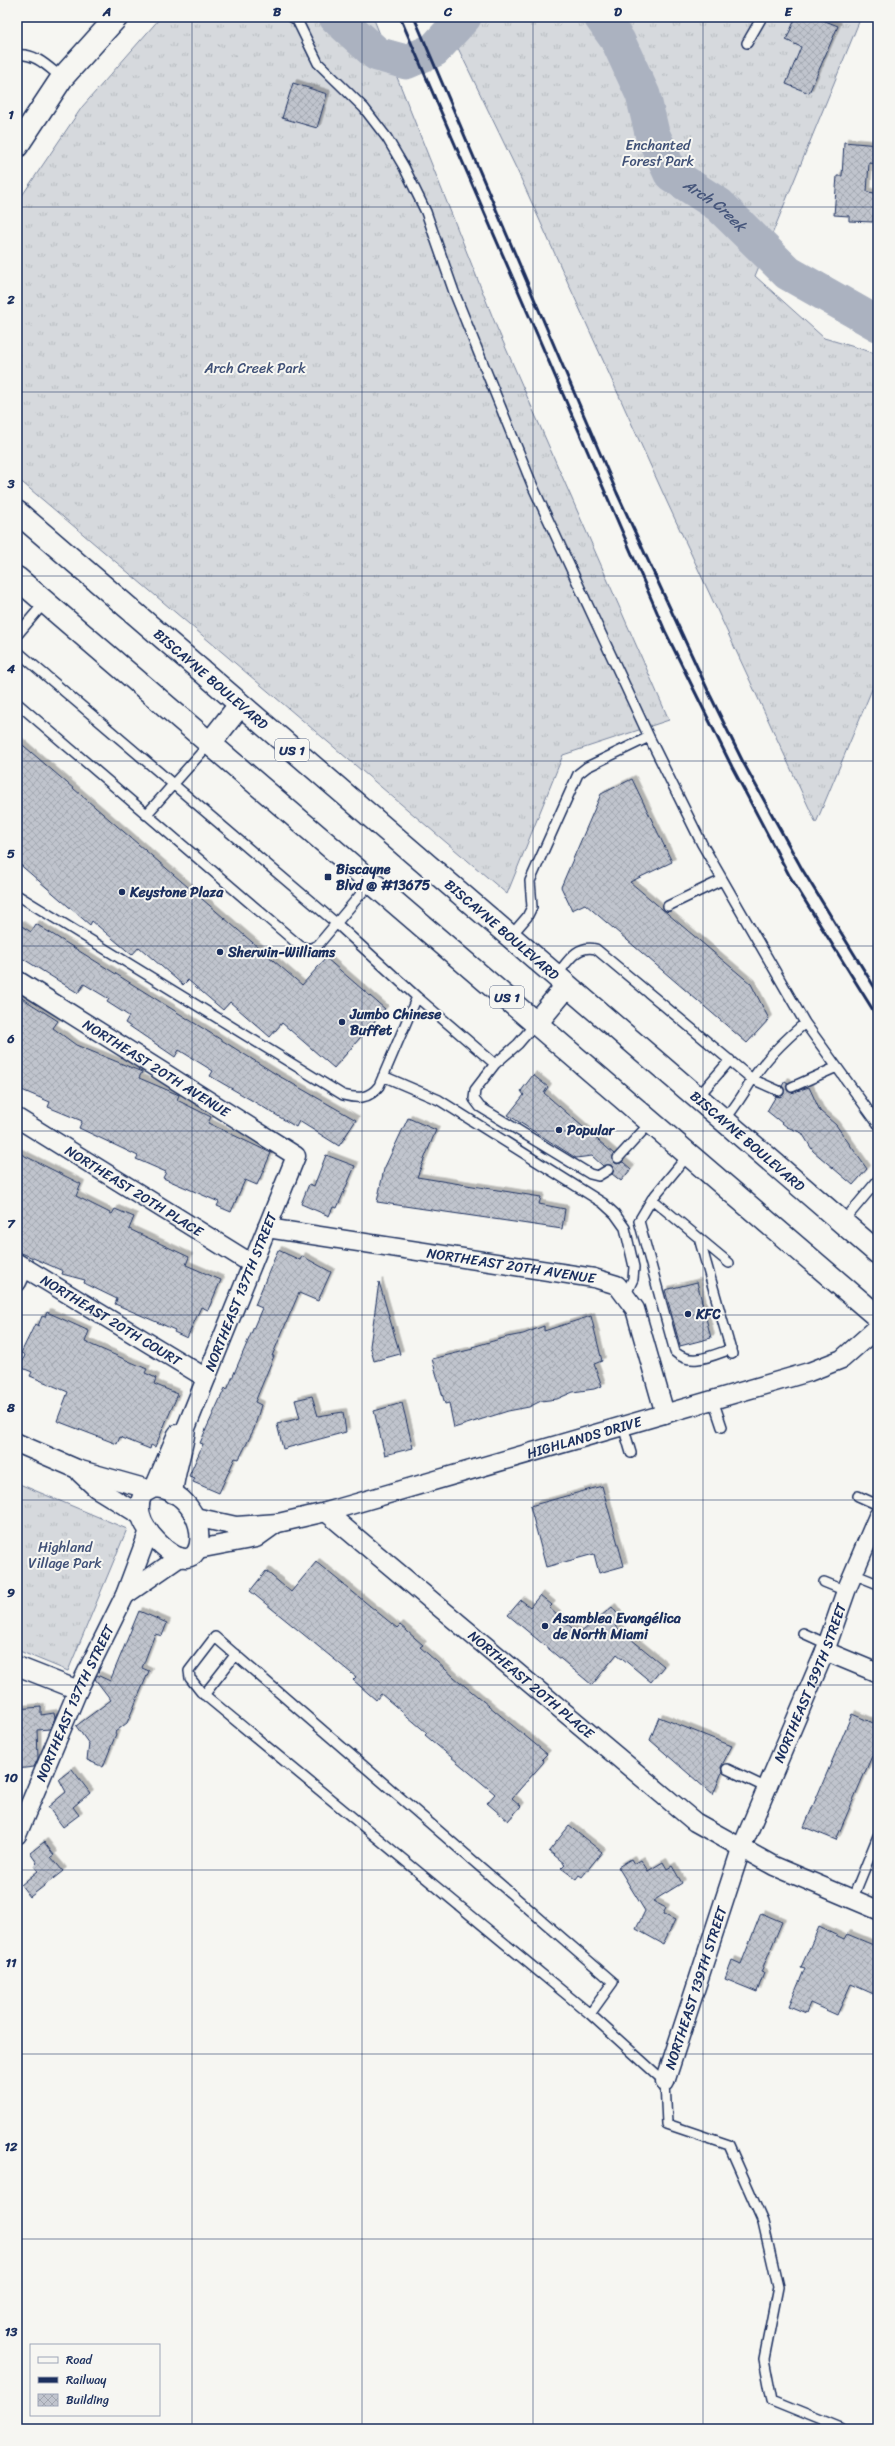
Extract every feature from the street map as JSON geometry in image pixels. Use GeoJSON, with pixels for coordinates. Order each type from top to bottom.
{"type":"FeatureCollection","features":[{"type":"Feature","properties":{"kind":"main road"},"geometry":{"type":"LineString","coordinates":[[17,146],[62,78],[117,17]]}},
{"type":"Feature","properties":{"kind":"main road","name":"BISCAYNE BOULEVARD"},"geometry":{"type":"LineString","coordinates":[[17,512],[509,938],[878,1253]]}},
{"type":"Feature","properties":{"kind":"main road","name":"US 1"},"geometry":{"type":"LineString","coordinates":[[17,578],[370,882],[537,1022],[878,1317]]}},
{"type":"Feature","properties":{"kind":"main road"},"geometry":{"type":"LineString","coordinates":[[210,743],[240,705]]}},
{"type":"Feature","properties":{"kind":"main road"},"geometry":{"type":"LineString","coordinates":[[537,1022],[561,982]]}},
{"type":"Feature","properties":{"kind":"street","name":"NORTHEAST 20TH AVENUE"},"geometry":{"type":"LineString","coordinates":[[17,980],[296,1156]]}},
{"type":"Feature","properties":{"kind":"street","name":"NORTHEAST 20TH PLACE"},"geometry":{"type":"LineString","coordinates":[[17,1118],[252,1264]]}},
{"type":"Feature","properties":{"kind":"street","name":"NORTHEAST 137TH STREET"},"geometry":{"type":"LineString","coordinates":[[173,1494],[174,1476],[184,1445],[186,1428],[296,1156]]}},
{"type":"Feature","properties":{"kind":"street","name":"NORTHEAST 20TH AVENUE"},"geometry":{"type":"LineString","coordinates":[[267,1228],[594,1278],[617,1284],[626,1294],[635,1309],[664,1414]]}},
{"type":"Feature","properties":{"kind":"street","name":"NORTHEAST 20TH COURT"},"geometry":{"type":"LineString","coordinates":[[19,1270],[206,1378]]}},
{"type":"Feature","properties":{"kind":"street","name":"HIGHLANDS DRIVE"},"geometry":{"type":"LineString","coordinates":[[195,1517],[236,1526],[278,1523],[326,1512],[809,1372],[842,1359],[878,1327]]}},
{"type":"Feature","properties":{"kind":"street","name":"NORTHEAST 137TH STREET"},"geometry":{"type":"LineString","coordinates":[[151,1489],[177,1434],[186,1428]]}},
{"type":"Feature","properties":{"kind":"street"},"geometry":{"type":"LineString","coordinates":[[17,1443],[77,1469],[151,1489],[161,1488],[173,1494],[192,1510],[200,1533],[198,1549],[189,1557],[173,1556],[149,1531],[140,1515],[96,1488],[77,1469]]}},
{"type":"Feature","properties":{"kind":"street"},"geometry":{"type":"LineString","coordinates":[[140,1515],[140,1500],[151,1489]]}},
{"type":"Feature","properties":{"kind":"street","name":"NORTHEAST 20TH PLACE"},"geometry":{"type":"LineString","coordinates":[[326,1512],[676,1808],[714,1835],[741,1848]]}},
{"type":"Feature","properties":{"kind":"street","name":"NORTHEAST 139TH STREET"},"geometry":{"type":"LineString","coordinates":[[665,2082],[741,1848],[826,1647],[853,1574],[878,1516]]}},
{"type":"Feature","properties":{"kind":"street","name":"HIGHLANDS DRIVE"},"geometry":{"type":"LineString","coordinates":[[198,1549],[256,1538],[278,1523]]}},
{"type":"Feature","properties":{"kind":"street","name":"NORTHEAST 137TH STREET"},"geometry":{"type":"LineString","coordinates":[[17,1835],[78,1690],[125,1595],[149,1531]]}},
{"type":"Feature","properties":{"kind":"street","name":"NORTHEAST 137TH STREET"},"geometry":{"type":"LineString","coordinates":[[125,1595],[180,1557]]}},
{"type":"Feature","properties":{"kind":"street"},"geometry":{"type":"LineString","coordinates":[[826,1647],[878,1673]]}},
{"type":"Feature","properties":{"kind":"street"},"geometry":{"type":"LineString","coordinates":[[17,1666],[78,1690]]}},
{"type":"Feature","properties":{"kind":"street"},"geometry":{"type":"LineString","coordinates":[[741,1848],[774,1866],[878,1910]]}},
{"type":"Feature","properties":{"kind":"lane"},"geometry":{"type":"LineString","coordinates":[[292,17],[297,20],[318,63],[364,108],[387,138],[414,187],[426,212],[454,292],[533,487],[649,737],[722,880],[805,1023],[878,1124]]}},
{"type":"Feature","properties":{"kind":"lane"},"geometry":{"type":"LineString","coordinates":[[748,43],[762,17]]}},
{"type":"Feature","properties":{"kind":"lane"},"geometry":{"type":"LineString","coordinates":[[17,55],[26,54],[35,57],[62,78]]}},
{"type":"Feature","properties":{"kind":"lane"},"geometry":{"type":"LineString","coordinates":[[17,635],[45,602]]}},
{"type":"Feature","properties":{"kind":"lane"},"geometry":{"type":"LineString","coordinates":[[17,652],[336,923],[416,997],[494,1064]]}},
{"type":"Feature","properties":{"kind":"lane"},"geometry":{"type":"LineString","coordinates":[[17,703],[300,946],[309,949],[318,945],[370,882]]}},
{"type":"Feature","properties":{"kind":"lane"},"geometry":{"type":"LineString","coordinates":[[509,938],[527,917],[532,907],[530,881],[578,774],[587,766],[649,737]]}},
{"type":"Feature","properties":{"kind":"lane"},"geometry":{"type":"LineString","coordinates":[[146,815],[210,743]]}},
{"type":"Feature","properties":{"kind":"lane"},"geometry":{"type":"LineString","coordinates":[[668,906],[722,880]]}},
{"type":"Feature","properties":{"kind":"lane"},"geometry":{"type":"LineString","coordinates":[[17,895],[343,1095],[365,1097],[374,1094],[380,1086],[416,997]]}},
{"type":"Feature","properties":{"kind":"lane"},"geometry":{"type":"LineString","coordinates":[[561,982],[578,950],[587,947],[596,949],[752,1079],[779,1091]]}},
{"type":"Feature","properties":{"kind":"lane"},"geometry":{"type":"LineString","coordinates":[[537,1022],[518,1044],[494,1064],[475,1090],[474,1099],[480,1107],[590,1174],[598,1176],[608,1170]]}},
{"type":"Feature","properties":{"kind":"lane"},"geometry":{"type":"LineString","coordinates":[[724,1121],[742,1098],[752,1079],[789,1036],[805,1023]]}},
{"type":"Feature","properties":{"kind":"lane"},"geometry":{"type":"LineString","coordinates":[[697,1098],[730,1060]]}},
{"type":"Feature","properties":{"kind":"lane"},"geometry":{"type":"LineString","coordinates":[[792,1087],[837,1067]]}},
{"type":"Feature","properties":{"kind":"lane"},"geometry":{"type":"LineString","coordinates":[[384,1076],[439,1100],[603,1203],[615,1214],[625,1228],[634,1267],[633,1279],[626,1294]]}},
{"type":"Feature","properties":{"kind":"lane"},"geometry":{"type":"LineString","coordinates":[[618,1158],[651,1121]]}},
{"type":"Feature","properties":{"kind":"lane"},"geometry":{"type":"LineString","coordinates":[[689,1154],[652,1199],[639,1221],[675,1352],[688,1359],[696,1360],[732,1352],[699,1238]]}},
{"type":"Feature","properties":{"kind":"lane"},"geometry":{"type":"LineString","coordinates":[[842,1223],[878,1180]]}},
{"type":"Feature","properties":{"kind":"lane"},"geometry":{"type":"LineString","coordinates":[[652,1199],[729,1263]]}},
{"type":"Feature","properties":{"kind":"lane"},"geometry":{"type":"LineString","coordinates":[[713,1400],[722,1427]]}},
{"type":"Feature","properties":{"kind":"lane"},"geometry":{"type":"LineString","coordinates":[[624,1426],[631,1453]]}},
{"type":"Feature","properties":{"kind":"lane"},"geometry":{"type":"LineString","coordinates":[[858,1496],[878,1505]]}},
{"type":"Feature","properties":{"kind":"lane"},"geometry":{"type":"LineString","coordinates":[[853,1574],[878,1584]]}},
{"type":"Feature","properties":{"kind":"lane"},"geometry":{"type":"LineString","coordinates":[[824,1582],[846,1592]]}},
{"type":"Feature","properties":{"kind":"lane"},"geometry":{"type":"LineString","coordinates":[[803,1633],[826,1647]]}},
{"type":"Feature","properties":{"kind":"lane"},"geometry":{"type":"LineString","coordinates":[[590,2014],[613,1982],[215,1636],[189,1671],[190,1678],[204,1695],[590,2014],[665,2082],[667,2124],[729,2145],[763,2222],[778,2287],[764,2359],[772,2401],[841,2429]]}},
{"type":"Feature","properties":{"kind":"lane"},"geometry":{"type":"LineString","coordinates":[[204,1695],[236,1654]]}},
{"type":"Feature","properties":{"kind":"lane"},"geometry":{"type":"LineString","coordinates":[[727,1769],[767,1788]]}},
{"type":"Feature","properties":{"kind":"lane"},"geometry":{"type":"LineString","coordinates":[[852,1900],[878,1836]]}},
{"type":"Feature","properties":{"kind":"green space","name":"Arch Creek Park"},"geometry":{"type":"Polygon","coordinates":[[[161,17],[373,17],[497,328],[669,720],[563,755],[507,894],[17,478],[17,203],[82,107],[161,17]]]}},
{"type":"Feature","properties":{"kind":"green space","name":"Enchanted Forest Park"},"geometry":{"type":"Polygon","coordinates":[[[443,17],[861,17],[755,276],[824,338],[878,354],[878,675],[816,823],[667,502],[517,170],[443,17]]]}},
{"type":"Feature","properties":{"kind":"green space","name":"Highland Village Park"},"geometry":{"type":"Polygon","coordinates":[[[17,1483],[127,1529],[68,1671],[17,1650],[17,1483]]]}},
{"type":"Feature","properties":{"kind":"building"},"geometry":{"type":"Polygon","coordinates":[[[796,17],[815,17],[838,26],[809,93],[786,84],[801,47],[786,40],[796,17]]]}},
{"type":"Feature","properties":{"kind":"building"},"geometry":{"type":"Polygon","coordinates":[[[293,83],[327,94],[317,128],[282,118],[293,83]]]}},
{"type":"Feature","properties":{"kind":"building"},"geometry":{"type":"Polygon","coordinates":[[[844,142],[878,145],[878,164],[869,163],[867,192],[875,193],[873,222],[849,221],[849,216],[834,215],[837,176],[842,176],[844,142]]]}},
{"type":"Feature","properties":{"kind":"building","name":"Keystone Plaza"},"geometry":{"type":"Polygon","coordinates":[[[17,740],[302,985],[326,958],[385,1009],[334,1068],[282,1023],[270,1037],[230,1002],[223,1010],[188,980],[183,985],[139,947],[132,955],[92,921],[90,925],[17,862],[17,740]]]}},
{"type":"Feature","properties":{"kind":"building"},"geometry":{"type":"Polygon","coordinates":[[[632,779],[672,862],[630,882],[751,984],[769,1019],[747,1043],[585,904],[572,910],[561,887],[601,794],[632,779]]]}},
{"type":"Feature","properties":{"kind":"building"},"geometry":{"type":"Polygon","coordinates":[[[17,923],[31,932],[36,924],[279,1076],[356,1120],[339,1146],[299,1121],[296,1127],[210,1076],[213,1071],[179,1050],[175,1057],[125,1023],[129,1016],[107,1002],[109,999],[84,984],[78,993],[17,955],[17,923]]]}},
{"type":"Feature","properties":{"kind":"building"},"geometry":{"type":"Polygon","coordinates":[[[17,995],[58,1021],[53,1028],[76,1045],[142,1072],[139,1078],[179,1095],[177,1100],[211,1117],[208,1123],[271,1153],[257,1185],[245,1180],[231,1212],[217,1206],[219,1202],[163,1178],[166,1172],[136,1159],[138,1156],[79,1128],[82,1121],[48,1107],[50,1102],[17,1088],[17,995]]]}},
{"type":"Feature","properties":{"kind":"building","name":"Popular"},"geometry":{"type":"Polygon","coordinates":[[[533,1075],[548,1087],[544,1093],[614,1154],[614,1162],[617,1164],[623,1162],[631,1169],[621,1181],[612,1174],[614,1170],[611,1165],[603,1166],[592,1156],[576,1158],[508,1115],[524,1095],[521,1091],[533,1075]]]}},
{"type":"Feature","properties":{"kind":"building"},"geometry":{"type":"Polygon","coordinates":[[[785,1081],[788,1083],[787,1090],[791,1093],[809,1087],[820,1111],[836,1125],[867,1169],[853,1185],[813,1151],[802,1133],[787,1127],[767,1111],[776,1096],[780,1097],[784,1094],[782,1086],[785,1081]]]}},
{"type":"Feature","properties":{"kind":"building"},"geometry":{"type":"Polygon","coordinates":[[[408,1118],[436,1130],[417,1177],[541,1197],[539,1204],[565,1209],[562,1229],[377,1202],[384,1169],[408,1118]]]}},
{"type":"Feature","properties":{"kind":"building"},"geometry":{"type":"Polygon","coordinates":[[[17,1152],[81,1184],[76,1196],[112,1214],[115,1209],[134,1217],[129,1229],[189,1257],[186,1265],[221,1280],[208,1310],[201,1307],[187,1338],[174,1332],[175,1330],[115,1304],[117,1299],[84,1283],[85,1280],[62,1274],[63,1271],[17,1251],[17,1152]]]}},
{"type":"Feature","properties":{"kind":"building"},"geometry":{"type":"Polygon","coordinates":[[[326,1155],[355,1166],[337,1208],[333,1207],[329,1216],[301,1204],[309,1184],[314,1186],[326,1155]]]}},
{"type":"Feature","properties":{"kind":"building"},"geometry":{"type":"Polygon","coordinates":[[[278,1250],[300,1260],[302,1256],[331,1272],[318,1301],[299,1293],[272,1356],[274,1356],[255,1402],[261,1405],[254,1429],[239,1459],[235,1458],[219,1493],[193,1482],[195,1478],[189,1476],[203,1444],[200,1443],[225,1388],[227,1390],[262,1308],[255,1305],[278,1250]]]}},
{"type":"Feature","properties":{"kind":"building"},"geometry":{"type":"Polygon","coordinates":[[[379,1282],[400,1354],[374,1361],[370,1346],[379,1282]]]}},
{"type":"Feature","properties":{"kind":"building","name":"KFC"},"geometry":{"type":"Polygon","coordinates":[[[697,1282],[711,1338],[680,1346],[665,1290],[697,1282]]]}},
{"type":"Feature","properties":{"kind":"building"},"geometry":{"type":"Polygon","coordinates":[[[47,1312],[89,1331],[85,1342],[147,1369],[145,1373],[156,1378],[154,1384],[178,1394],[155,1447],[151,1445],[150,1449],[120,1437],[117,1444],[57,1421],[68,1392],[30,1376],[32,1372],[20,1367],[25,1355],[21,1353],[35,1324],[38,1326],[42,1316],[45,1317],[47,1312]]]}},
{"type":"Feature","properties":{"kind":"building"},"geometry":{"type":"Polygon","coordinates":[[[591,1316],[602,1361],[594,1364],[602,1386],[594,1389],[573,1392],[557,1399],[541,1401],[529,1407],[508,1411],[454,1428],[449,1403],[445,1404],[432,1359],[473,1349],[472,1347],[523,1334],[544,1326],[544,1331],[591,1316]]]}},
{"type":"Feature","properties":{"kind":"building"},"geometry":{"type":"Polygon","coordinates":[[[312,1396],[318,1416],[343,1412],[346,1432],[283,1449],[277,1424],[300,1418],[295,1400],[312,1396]]]}},
{"type":"Feature","properties":{"kind":"building"},"geometry":{"type":"Polygon","coordinates":[[[402,1403],[413,1448],[385,1455],[374,1411],[402,1403]]]}},
{"type":"Feature","properties":{"kind":"building"},"geometry":{"type":"Polygon","coordinates":[[[602,1486],[624,1566],[599,1573],[594,1554],[546,1567],[530,1506],[602,1486]]]}},
{"type":"Feature","properties":{"kind":"building"},"geometry":{"type":"Polygon","coordinates":[[[316,1562],[397,1628],[400,1625],[423,1645],[420,1647],[454,1677],[547,1754],[542,1759],[544,1761],[543,1763],[512,1798],[521,1806],[508,1821],[487,1803],[495,1794],[425,1735],[427,1733],[381,1694],[376,1700],[353,1680],[356,1677],[250,1591],[266,1571],[291,1592],[316,1562]]]}},
{"type":"Feature","properties":{"kind":"building"},"geometry":{"type":"Polygon","coordinates":[[[540,1595],[552,1605],[549,1608],[579,1634],[612,1607],[622,1620],[615,1626],[664,1666],[651,1682],[617,1654],[592,1685],[508,1615],[521,1600],[530,1607],[540,1595]]]}},
{"type":"Feature","properties":{"kind":"building"},"geometry":{"type":"Polygon","coordinates":[[[139,1611],[167,1623],[162,1636],[155,1634],[142,1668],[149,1671],[127,1723],[115,1732],[116,1734],[103,1767],[87,1760],[89,1744],[76,1726],[111,1700],[95,1679],[97,1675],[110,1681],[139,1611]]]}},
{"type":"Feature","properties":{"kind":"building"},"geometry":{"type":"Polygon","coordinates":[[[41,1707],[41,1715],[54,1713],[55,1718],[50,1729],[37,1730],[38,1758],[34,1767],[17,1769],[17,1709],[41,1707]]]}},
{"type":"Feature","properties":{"kind":"building"},"geometry":{"type":"Polygon","coordinates":[[[852,1714],[878,1725],[878,1742],[836,1840],[804,1827],[852,1714]]]}},
{"type":"Feature","properties":{"kind":"building"},"geometry":{"type":"Polygon","coordinates":[[[659,1717],[732,1746],[721,1767],[722,1772],[713,1795],[650,1740],[659,1717]]]}},
{"type":"Feature","properties":{"kind":"building"},"geometry":{"type":"Polygon","coordinates":[[[72,1769],[90,1793],[73,1807],[79,1815],[63,1827],[48,1807],[66,1792],[59,1779],[72,1769]]]}},
{"type":"Feature","properties":{"kind":"building"},"geometry":{"type":"Polygon","coordinates":[[[569,1826],[602,1852],[582,1877],[579,1875],[576,1879],[561,1868],[565,1864],[549,1851],[569,1826]]]}},
{"type":"Feature","properties":{"kind":"building"},"geometry":{"type":"Polygon","coordinates":[[[44,1842],[54,1855],[51,1857],[63,1871],[30,1897],[21,1885],[38,1871],[34,1866],[37,1863],[30,1853],[44,1842]]]}},
{"type":"Feature","properties":{"kind":"building"},"geometry":{"type":"Polygon","coordinates":[[[631,1859],[634,1864],[641,1860],[648,1871],[663,1862],[667,1869],[672,1866],[682,1883],[653,1901],[666,1908],[663,1914],[675,1920],[663,1944],[636,1929],[645,1911],[618,1867],[631,1859]]]}},
{"type":"Feature","properties":{"kind":"building"},"geometry":{"type":"Polygon","coordinates":[[[761,1913],[782,1922],[761,1972],[764,1973],[757,1992],[725,1979],[732,1960],[741,1964],[761,1913]]]}},
{"type":"Feature","properties":{"kind":"building"},"geometry":{"type":"Polygon","coordinates":[[[819,1927],[844,1939],[847,1934],[878,1947],[878,1996],[851,1984],[837,2015],[810,2003],[806,2013],[789,2006],[805,1968],[801,1967],[819,1927]]]}},
{"type":"Feature","properties":{"kind":"waterway","name":"Arch Creek"},"geometry":{"type":"LineString","coordinates":[[336,17],[377,54],[406,62],[434,50],[464,17]]}},
{"type":"Feature","properties":{"kind":"waterway","name":"Arch Creek"},"geometry":{"type":"LineString","coordinates":[[601,17],[618,41],[643,95],[652,133],[671,174],[719,205],[788,273],[878,324]]}},
{"type":"Feature","properties":{"kind":"railway"},"geometry":{"type":"LineString","coordinates":[[400,17],[666,633],[732,767],[789,875],[878,1018]]}},
{"type":"Feature","properties":{"kind":"railway"},"geometry":{"type":"LineString","coordinates":[[414,17],[617,493],[710,695],[743,762],[802,869],[878,993]]}},
{"type":"Feature","properties":{"kind":"place","name":"Biscayne Blvd @ #13675"},"geometry":{"type":"Point","coordinates":[328,877]}},
{"type":"Feature","properties":{"kind":"place","name":"Keystone Plaza"},"geometry":{"type":"Point","coordinates":[122,892]}},
{"type":"Feature","properties":{"kind":"place","name":"Sherwin-Williams"},"geometry":{"type":"Point","coordinates":[220,952]}},
{"type":"Feature","properties":{"kind":"place","name":"Jumbo Chinese Buffet"},"geometry":{"type":"Point","coordinates":[342,1022]}},
{"type":"Feature","properties":{"kind":"place","name":"Popular"},"geometry":{"type":"Point","coordinates":[559,1130]}},
{"type":"Feature","properties":{"kind":"place","name":"KFC"},"geometry":{"type":"Point","coordinates":[688,1314]}},
{"type":"Feature","properties":{"kind":"place","name":"Asamblea Evangélica de North Miami"},"geometry":{"type":"Point","coordinates":[545,1626]}}]}
